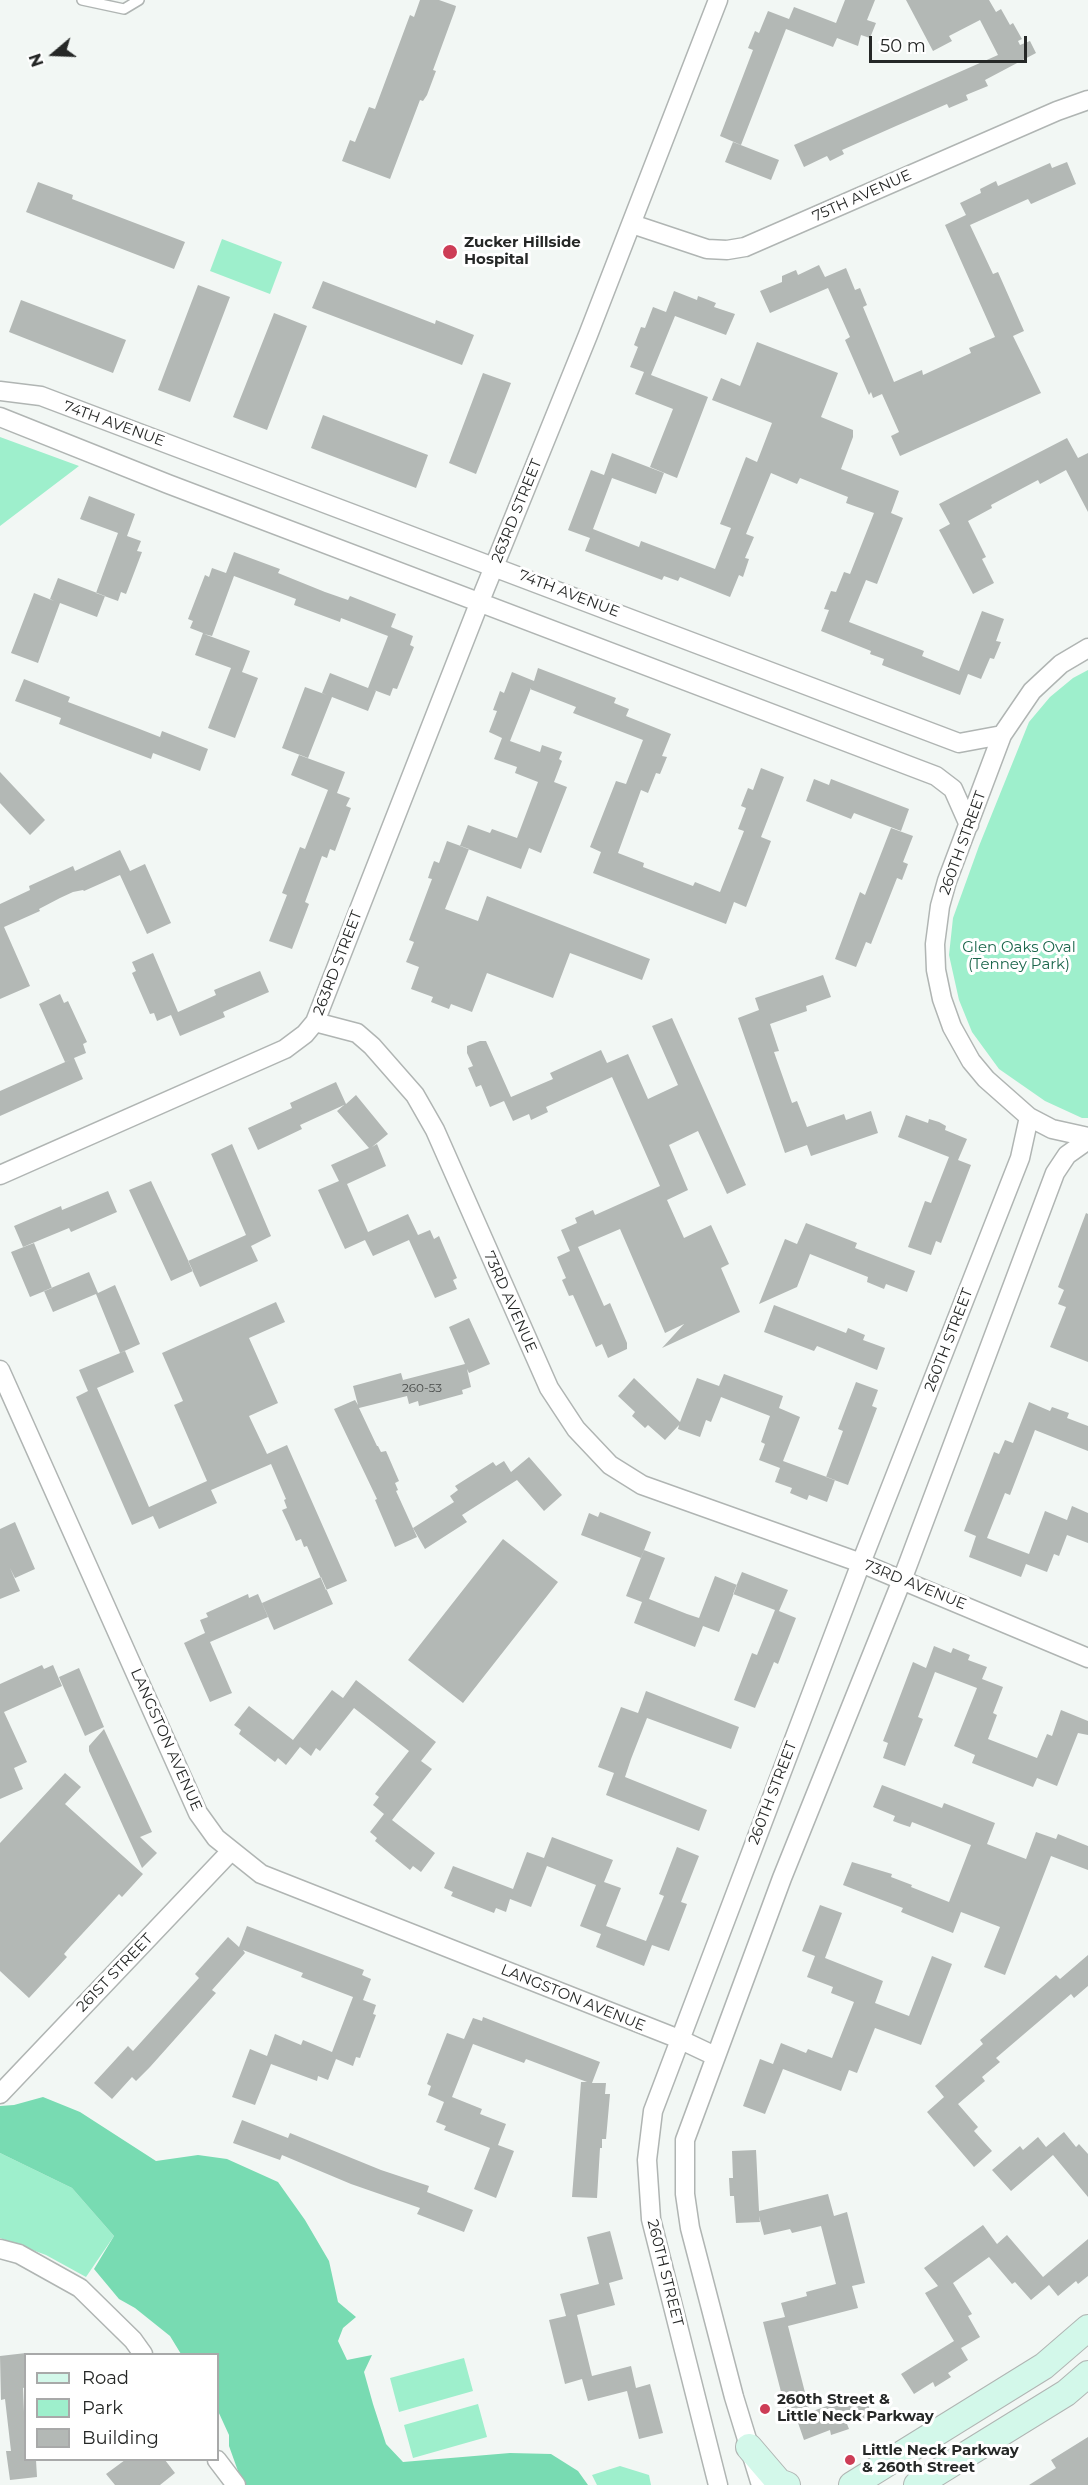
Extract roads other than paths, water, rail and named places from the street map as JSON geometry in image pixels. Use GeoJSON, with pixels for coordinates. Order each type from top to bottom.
{"type":"FeatureCollection","features":[{"type":"Feature","properties":{"kind":"main road"},"geometry":{"type":"LineString","coordinates":[[852,2485],[1044,2366],[1088,2328]]}},
{"type":"Feature","properties":{"kind":"main road"},"geometry":{"type":"LineString","coordinates":[[917,2485],[1066,2393],[1088,2374]]}},
{"type":"Feature","properties":{"kind":"main road"},"geometry":{"type":"LineString","coordinates":[[749,2447],[779,2482],[787,2485]]}},
{"type":"Feature","properties":{"kind":"street","name":"263RD STREET"},"geometry":{"type":"LineString","coordinates":[[315,1022],[480,601],[632,224],[718,0]]}},
{"type":"Feature","properties":{"kind":"street","name":"75TH AVENUE"},"geometry":{"type":"LineString","coordinates":[[632,224],[706,249],[727,250],[746,247],[1057,111],[1088,100]]}},
{"type":"Feature","properties":{"kind":"street","name":"74TH AVENUE"},"geometry":{"type":"LineString","coordinates":[[0,391],[41,396],[959,743],[1002,735]]}},
{"type":"Feature","properties":{"kind":"street"},"geometry":{"type":"LineString","coordinates":[[0,417],[190,492],[936,776],[953,789],[969,825]]}},
{"type":"Feature","properties":{"kind":"street","name":"260TH STREET"},"geometry":{"type":"LineString","coordinates":[[1088,648],[1061,664],[1032,690],[1002,735],[940,906],[935,944],[936,970],[942,999],[952,1027],[971,1061],[986,1079],[1029,1117],[1052,1129],[1088,1138]]}},
{"type":"Feature","properties":{"kind":"street"},"geometry":{"type":"LineString","coordinates":[[0,1175],[285,1049],[305,1034],[315,1022]]}},
{"type":"Feature","properties":{"kind":"street","name":"73RD AVENUE"},"geometry":{"type":"LineString","coordinates":[[315,1022],[357,1033],[372,1046],[415,1095],[435,1130],[549,1388],[576,1429],[610,1465],[642,1485],[861,1563],[1088,1658]]}},
{"type":"Feature","properties":{"kind":"street","name":"260TH STREET"},"geometry":{"type":"LineString","coordinates":[[718,2485],[651,2219],[647,2160],[653,2111],[861,1563],[1020,1158],[1029,1117]]}},
{"type":"Feature","properties":{"kind":"street","name":"260TH STREET"},"geometry":{"type":"LineString","coordinates":[[760,2485],[690,2228],[685,2194],[685,2140],[782,1878],[902,1580],[1055,1173],[1067,1155],[1088,1138]]}},
{"type":"Feature","properties":{"kind":"street","name":"LANGSTON AVENUE"},"geometry":{"type":"LineString","coordinates":[[0,1370],[198,1813],[216,1838],[261,1874],[715,2056]]}},
{"type":"Feature","properties":{"kind":"street","name":"261ST STREET"},"geometry":{"type":"LineString","coordinates":[[0,2094],[231,1851]]}},
{"type":"Feature","properties":{"kind":"street"},"geometry":{"type":"LineString","coordinates":[[0,2249],[19,2254],[80,2288],[132,2340],[142,2353]]}},
{"type":"Feature","properties":{"kind":"street"},"geometry":{"type":"LineString","coordinates":[[219,2461],[236,2485]]}},
{"type":"Feature","properties":{"kind":"lane"},"geometry":{"type":"LineString","coordinates":[[82,0],[123,9],[138,0]]}},
{"type":"Feature","properties":{"kind":"place","name":"Zucker Hillside Hospital"},"geometry":{"type":"Point","coordinates":[450,252]}},
{"type":"Feature","properties":{"kind":"place","name":"260th Street & Little Neck Parkway"},"geometry":{"type":"Point","coordinates":[765,2409]}},
{"type":"Feature","properties":{"kind":"place","name":"Little Neck Parkway & 260th Street"},"geometry":{"type":"Point","coordinates":[850,2460]}},
{"type":"Feature","properties":{"kind":"park label","name":"Glen Oaks Oval (Tenney Park)"},"geometry":{"type":"Point","coordinates":[1019,956]}}]}
